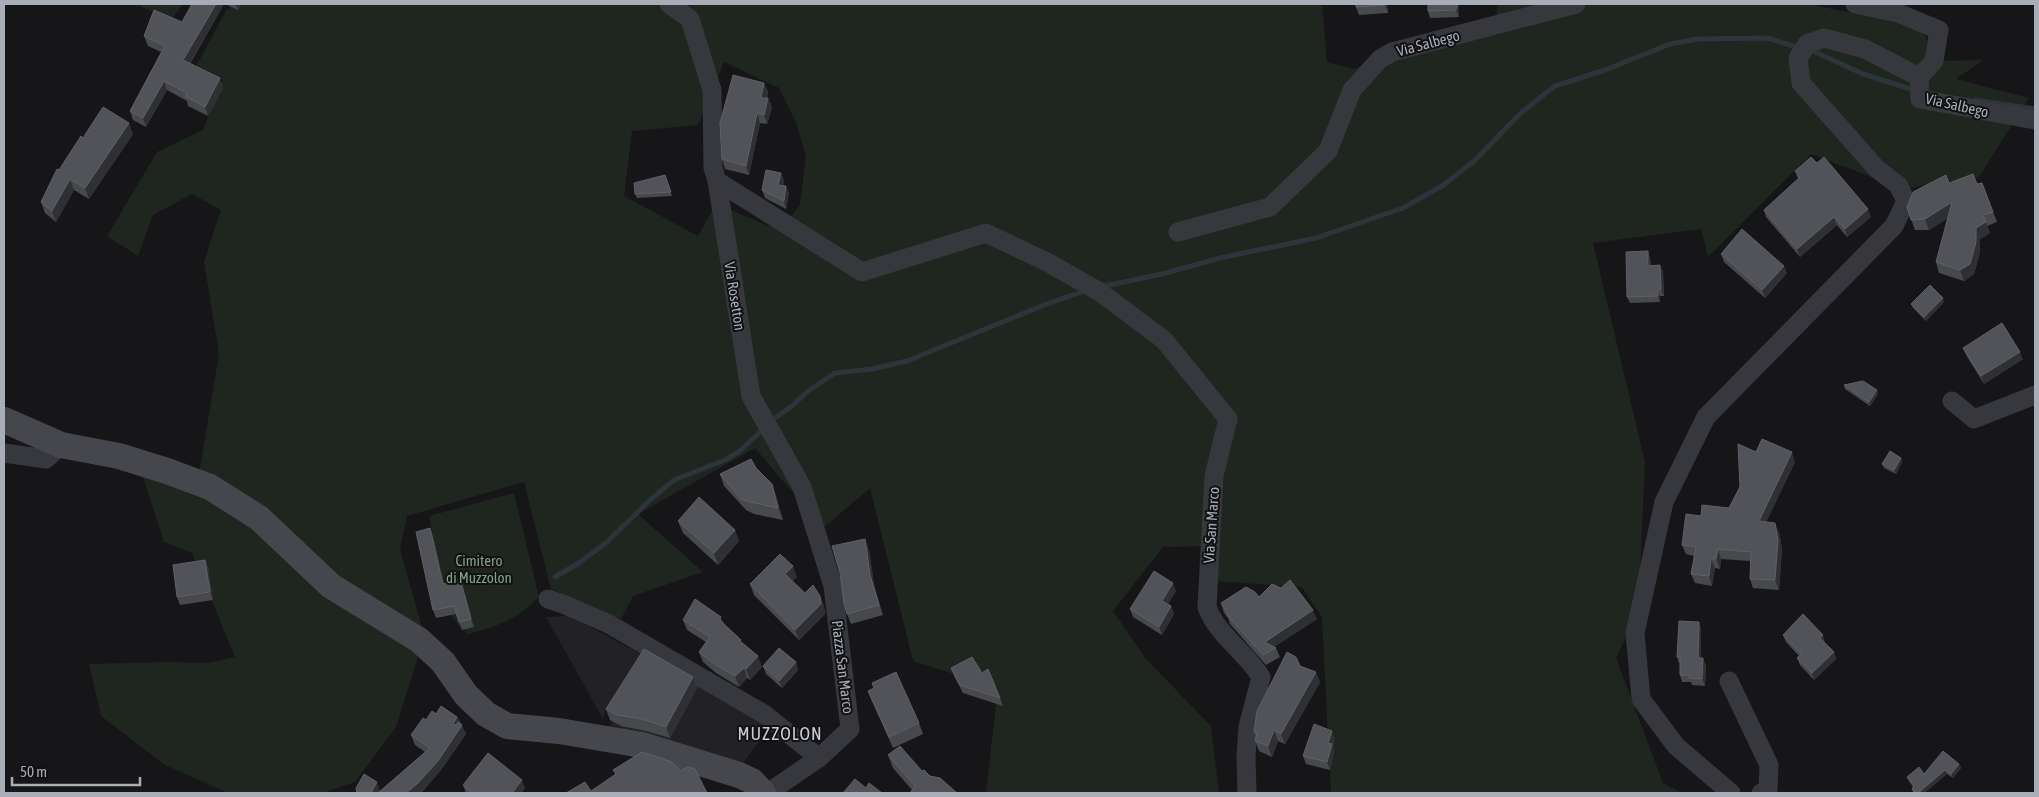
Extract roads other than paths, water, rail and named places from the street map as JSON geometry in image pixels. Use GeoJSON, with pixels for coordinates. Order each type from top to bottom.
{"type":"FeatureCollection","features":[{"type":"Feature","properties":{"kind":"street","name":"Via Rosetton"},"geometry":{"type":"LineString","coordinates":[[669,4],[690,19],[712,90],[713,168],[717,181],[751,396],[802,487],[833,586]]}},
{"type":"Feature","properties":{"kind":"street","name":"Via Salbego"},"geometry":{"type":"LineString","coordinates":[[1178,232],[1270,206],[1328,151],[1352,90],[1380,59],[1392,52],[1576,4]]}},
{"type":"Feature","properties":{"kind":"street","name":"Via Salbego"},"geometry":{"type":"LineString","coordinates":[[1855,4],[1898,13],[1939,30],[1934,61],[1920,77],[1920,99],[2035,120]]}},
{"type":"Feature","properties":{"kind":"street"},"geometry":{"type":"LineString","coordinates":[[1731,793],[1676,746],[1641,699],[1635,633],[1664,502],[1706,417],[1894,226],[1906,201],[1898,185],[1877,169],[1801,84],[1802,51],[1824,38],[1865,49],[1920,77]]}},
{"type":"Feature","properties":{"kind":"street","name":"Via San Marco"},"geometry":{"type":"LineString","coordinates":[[717,181],[862,272],[986,233],[1047,262],[1100,292],[1164,340],[1228,419],[1214,476],[1207,607],[1212,620],[1255,667],[1261,677],[1248,727],[1246,756],[1247,793]]}},
{"type":"Feature","properties":{"kind":"street"},"geometry":{"type":"LineString","coordinates":[[1952,401],[1974,419],[2035,395]]}},
{"type":"Feature","properties":{"kind":"street"},"geometry":{"type":"LineString","coordinates":[[4,420],[61,445],[119,456],[210,487],[259,518],[332,586],[419,640],[443,662],[466,695],[486,714],[507,726],[559,731],[642,745],[740,775],[752,781],[761,793]]}},
{"type":"Feature","properties":{"kind":"street"},"geometry":{"type":"LineString","coordinates":[[4,453],[46,459],[61,445]]}},
{"type":"Feature","properties":{"kind":"street","name":"Piazza San Marco"},"geometry":{"type":"LineString","coordinates":[[761,793],[772,790],[819,758],[850,729],[833,586]]}},
{"type":"Feature","properties":{"kind":"street"},"geometry":{"type":"LineString","coordinates":[[548,599],[609,624],[764,714],[819,758]]}},
{"type":"Feature","properties":{"kind":"street"},"geometry":{"type":"LineString","coordinates":[[1729,681],[1769,765],[1768,790],[1761,793]]}},
{"type":"Feature","properties":{"kind":"waterway"},"geometry":{"type":"LineString","coordinates":[[1100,287],[1162,274],[1220,258],[1316,238],[1403,208],[1442,186],[1473,162],[1522,112],[1555,86],[1605,70],[1670,44],[1697,39],[1767,38],[1800,48]]}},
{"type":"Feature","properties":{"kind":"waterway"},"geometry":{"type":"LineString","coordinates":[[1811,50],[1863,74],[1917,91]]}},
{"type":"Feature","properties":{"kind":"waterway"},"geometry":{"type":"LineString","coordinates":[[1975,100],[2035,109]]}},
{"type":"Feature","properties":{"kind":"waterway"},"geometry":{"type":"LineString","coordinates":[[775,418],[808,391],[835,373],[872,369],[907,361],[1044,305],[1087,290]]}},
{"type":"Feature","properties":{"kind":"waterway"},"geometry":{"type":"LineString","coordinates":[[555,577],[579,563],[607,542],[650,500],[674,480],[725,460],[740,451],[762,430]]}},
{"type":"Feature","properties":{"kind":"district","name":"MUZZOLON"},"geometry":{"type":"Point","coordinates":[780,733]}},
{"type":"Feature","properties":{"kind":"park label","name":"Cimitero di Muzzolon"},"geometry":{"type":"Point","coordinates":[479,568]}}]}
